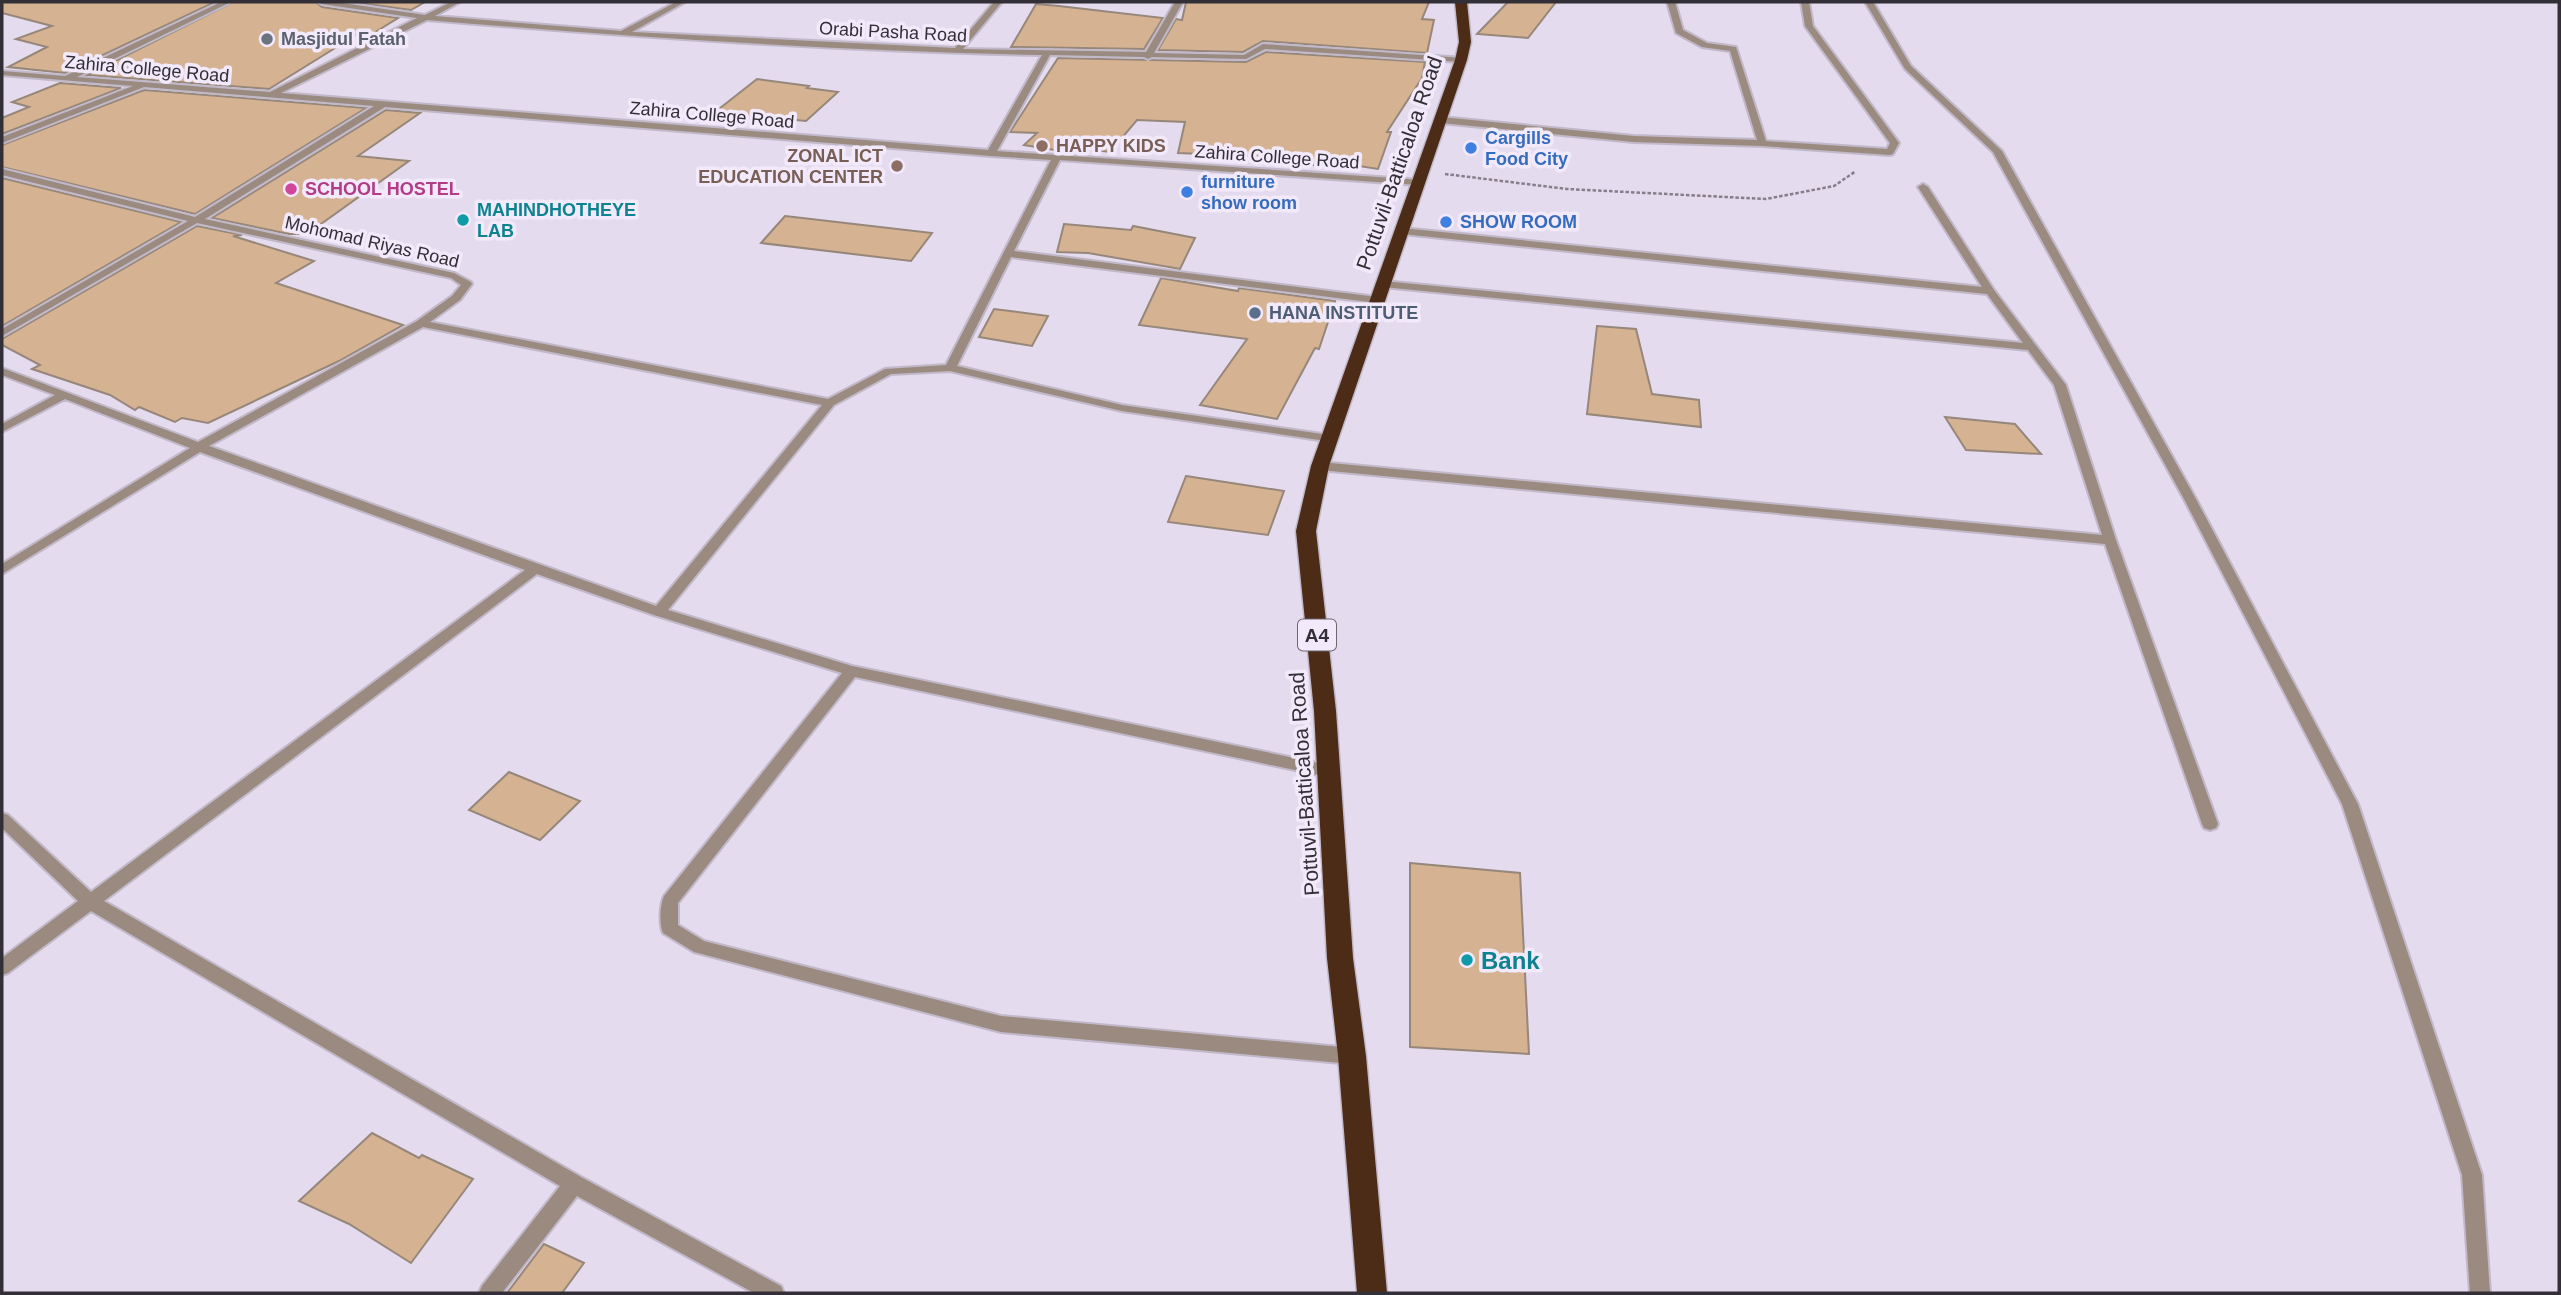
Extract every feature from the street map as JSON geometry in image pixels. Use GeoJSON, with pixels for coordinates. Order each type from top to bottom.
{"type":"FeatureCollection","features":[{"type":"Feature","properties":{"kind":"highway","name":"Pottuvil-Batticaloa Road"},"geometry":{"type":"LineString","coordinates":[[1372,1293],[1352,1056],[1340,958],[1328,771],[1306,531],[1320,466],[1461,60],[1465,42],[1461,2]]}},
{"type":"Feature","properties":{"kind":"street"},"geometry":{"type":"LineString","coordinates":[[67,78],[227,2]]}},
{"type":"Feature","properties":{"kind":"street","name":"Orabi Pasha Road"},"geometry":{"type":"LineString","coordinates":[[322,2],[424,17],[623,34],[957,51],[1149,57],[1246,57],[1263,46],[1461,60]]}},
{"type":"Feature","properties":{"kind":"street"},"geometry":{"type":"LineString","coordinates":[[271,95],[456,2]]}},
{"type":"Feature","properties":{"kind":"street"},"geometry":{"type":"LineString","coordinates":[[623,34],[681,2]]}},
{"type":"Feature","properties":{"kind":"street"},"geometry":{"type":"LineString","coordinates":[[957,51],[998,2]]}},
{"type":"Feature","properties":{"kind":"street"},"geometry":{"type":"LineString","coordinates":[[1149,57],[1179,2]]}},
{"type":"Feature","properties":{"kind":"street"},"geometry":{"type":"LineString","coordinates":[[1671,2],[1679,31],[1705,45],[1733,49],[1762,143]]}},
{"type":"Feature","properties":{"kind":"street"},"geometry":{"type":"LineString","coordinates":[[1441,120],[1634,139],[1762,143],[1890,152],[1895,144],[1809,26],[1805,2]]}},
{"type":"Feature","properties":{"kind":"street"},"geometry":{"type":"LineString","coordinates":[[1869,2],[1908,67],[1997,151],[2190,499],[2350,804],[2472,1175],[2480,1293]]}},
{"type":"Feature","properties":{"kind":"street"},"geometry":{"type":"LineString","coordinates":[[991,153],[1047,54]]}},
{"type":"Feature","properties":{"kind":"street","name":"Zahira College Road"},"geometry":{"type":"LineString","coordinates":[[2,73],[1058,158],[1421,176]]}},
{"type":"Feature","properties":{"kind":"street"},"geometry":{"type":"LineString","coordinates":[[2,140],[145,84]]}},
{"type":"Feature","properties":{"kind":"street"},"geometry":{"type":"LineString","coordinates":[[2,333],[196,220],[383,104]]}},
{"type":"Feature","properties":{"kind":"street"},"geometry":{"type":"LineString","coordinates":[[950,368],[1058,158]]}},
{"type":"Feature","properties":{"kind":"street","name":"Mohomad Riyas Road"},"geometry":{"type":"LineString","coordinates":[[2,172],[196,220],[454,276],[467,284],[456,298],[421,323],[199,447],[2,570]]}},
{"type":"Feature","properties":{"kind":"street"},"geometry":{"type":"LineString","coordinates":[[1923,187],[1990,291],[2060,385],[2110,540],[2210,824]]}},
{"type":"Feature","properties":{"kind":"street"},"geometry":{"type":"LineString","coordinates":[[1402,231],[1990,291]]}},
{"type":"Feature","properties":{"kind":"street"},"geometry":{"type":"LineString","coordinates":[[1010,254],[1380,292],[2031,347]]}},
{"type":"Feature","properties":{"kind":"street"},"geometry":{"type":"LineString","coordinates":[[421,323],[830,403]]}},
{"type":"Feature","properties":{"kind":"street"},"geometry":{"type":"LineString","coordinates":[[659,612],[830,403],[889,371],[950,368],[1122,408],[1329,439]]}},
{"type":"Feature","properties":{"kind":"street"},"geometry":{"type":"LineString","coordinates":[[2,372],[535,569],[659,612],[852,671],[1328,771]]}},
{"type":"Feature","properties":{"kind":"street"},"geometry":{"type":"LineString","coordinates":[[2,429],[64,396]]}},
{"type":"Feature","properties":{"kind":"street"},"geometry":{"type":"LineString","coordinates":[[1320,466],[2110,540]]}},
{"type":"Feature","properties":{"kind":"street"},"geometry":{"type":"LineString","coordinates":[[2,968],[535,569]]}},
{"type":"Feature","properties":{"kind":"street"},"geometry":{"type":"LineString","coordinates":[[852,671],[670,901],[669,928],[700,947],[1001,1024],[1352,1056]]}},
{"type":"Feature","properties":{"kind":"street"},"geometry":{"type":"LineString","coordinates":[[2,819],[89,901],[574,1184],[774,1293]]}},
{"type":"Feature","properties":{"kind":"street"},"geometry":{"type":"LineString","coordinates":[[489,1293],[574,1184]]}},
{"type":"Feature","properties":{"kind":"path"},"geometry":{"type":"LineString","coordinates":[[1421,176],[1567,189],[1766,199],[1834,186],[1857,171]]}},
{"type":"Feature","properties":{"kind":"building"},"geometry":{"type":"Polygon","coordinates":[[[2,2],[215,2],[65,73],[8,67],[47,47],[16,39],[52,26],[2,13],[2,2]]]}},
{"type":"Feature","properties":{"kind":"building"},"geometry":{"type":"Polygon","coordinates":[[[233,2],[316,2],[322,7],[398,18],[372,34],[361,32],[269,89],[87,75],[233,2]]]}},
{"type":"Feature","properties":{"kind":"building"},"geometry":{"type":"Polygon","coordinates":[[[352,2],[425,2],[411,10],[352,2]]]}},
{"type":"Feature","properties":{"kind":"building"},"geometry":{"type":"Polygon","coordinates":[[[1186,2],[1429,2],[1422,19],[1434,20],[1427,53],[1263,41],[1243,52],[1158,50],[1176,19],[1182,20],[1186,2]]]}},
{"type":"Feature","properties":{"kind":"building"},"geometry":{"type":"Polygon","coordinates":[[[1508,2],[1556,2],[1528,38],[1477,34],[1508,2]]]}},
{"type":"Feature","properties":{"kind":"building"},"geometry":{"type":"Polygon","coordinates":[[[1036,4],[1163,18],[1144,49],[1011,47],[1036,4]]]}},
{"type":"Feature","properties":{"kind":"building"},"geometry":{"type":"Polygon","coordinates":[[[1266,52],[1425,62],[1422,78],[1387,132],[1391,132],[1378,169],[1346,164],[1344,167],[1253,161],[1255,156],[1178,153],[1185,122],[1137,120],[1110,152],[1065,146],[1061,151],[1024,145],[1037,133],[1010,132],[1058,58],[1246,62],[1266,52]]]}},
{"type":"Feature","properties":{"kind":"building"},"geometry":{"type":"Polygon","coordinates":[[[757,79],[838,92],[806,121],[775,118],[774,122],[710,116],[757,79]]]}},
{"type":"Feature","properties":{"kind":"building"},"geometry":{"type":"Polygon","coordinates":[[[60,83],[121,88],[2,134],[2,118],[29,107],[12,102],[60,83]]]}},
{"type":"Feature","properties":{"kind":"building"},"geometry":{"type":"Polygon","coordinates":[[[144,90],[366,108],[195,214],[2,167],[2,145],[144,90]]]}},
{"type":"Feature","properties":{"kind":"building"},"geometry":{"type":"Polygon","coordinates":[[[386,110],[420,113],[358,156],[409,161],[307,234],[289,234],[212,218],[386,110]]]}},
{"type":"Feature","properties":{"kind":"building"},"geometry":{"type":"Polygon","coordinates":[[[2,178],[181,222],[2,326],[2,178]]]}},
{"type":"Feature","properties":{"kind":"building"},"geometry":{"type":"Polygon","coordinates":[[[785,216],[932,233],[911,261],[761,243],[785,216]]]}},
{"type":"Feature","properties":{"kind":"building"},"geometry":{"type":"Polygon","coordinates":[[[1064,224],[1131,230],[1133,226],[1195,238],[1180,269],[1088,253],[1057,252],[1064,224]]]}},
{"type":"Feature","properties":{"kind":"building"},"geometry":{"type":"Polygon","coordinates":[[[197,226],[242,235],[233,236],[314,261],[276,283],[403,325],[339,361],[208,423],[182,418],[175,422],[139,407],[135,410],[110,395],[32,369],[40,365],[2,345],[2,339],[197,226]]]}},
{"type":"Feature","properties":{"kind":"building"},"geometry":{"type":"Polygon","coordinates":[[[1161,278],[1238,291],[1239,288],[1335,301],[1319,349],[1315,348],[1277,419],[1200,405],[1247,339],[1139,325],[1161,278]]]}},
{"type":"Feature","properties":{"kind":"building"},"geometry":{"type":"Polygon","coordinates":[[[994,309],[1048,316],[1032,346],[979,337],[994,309]]]}},
{"type":"Feature","properties":{"kind":"building"},"geometry":{"type":"Polygon","coordinates":[[[1597,326],[1636,329],[1652,394],[1699,400],[1701,427],[1587,414],[1597,326]]]}},
{"type":"Feature","properties":{"kind":"building"},"geometry":{"type":"Polygon","coordinates":[[[1945,417],[2015,424],[2041,454],[1966,450],[1945,417]]]}},
{"type":"Feature","properties":{"kind":"building"},"geometry":{"type":"Polygon","coordinates":[[[1186,476],[1284,491],[1268,535],[1168,522],[1186,476]]]}},
{"type":"Feature","properties":{"kind":"building"},"geometry":{"type":"Polygon","coordinates":[[[509,772],[580,801],[540,840],[469,810],[509,772]]]}},
{"type":"Feature","properties":{"kind":"building","name":"Bank"},"geometry":{"type":"Polygon","coordinates":[[[1410,863],[1520,873],[1529,1054],[1410,1047],[1410,863]]]}},
{"type":"Feature","properties":{"kind":"building"},"geometry":{"type":"Polygon","coordinates":[[[372,1133],[419,1158],[422,1155],[473,1179],[411,1263],[349,1224],[299,1201],[372,1133]]]}},
{"type":"Feature","properties":{"kind":"building"},"geometry":{"type":"Polygon","coordinates":[[[544,1244],[584,1263],[562,1293],[507,1293],[544,1244]]]}},
{"type":"Feature","properties":{"kind":"place","name":"Masjidul Fatah"},"geometry":{"type":"Point","coordinates":[267,39]}},
{"type":"Feature","properties":{"kind":"place","name":"HAPPY KIDS"},"geometry":{"type":"Point","coordinates":[1042,146]}},
{"type":"Feature","properties":{"kind":"place","name":"Cargills Food City"},"geometry":{"type":"Point","coordinates":[1471,148]}},
{"type":"Feature","properties":{"kind":"place","name":"ZONAL ICT EDUCATION CENTER"},"geometry":{"type":"Point","coordinates":[897,166]}},
{"type":"Feature","properties":{"kind":"place","name":"SCHOOL HOSTEL"},"geometry":{"type":"Point","coordinates":[291,189]}},
{"type":"Feature","properties":{"kind":"place","name":"furniture show room"},"geometry":{"type":"Point","coordinates":[1187,192]}},
{"type":"Feature","properties":{"kind":"place","name":"MAHINDHOTHEYE LAB"},"geometry":{"type":"Point","coordinates":[463,220]}},
{"type":"Feature","properties":{"kind":"place","name":"SHOW ROOM"},"geometry":{"type":"Point","coordinates":[1446,222]}},
{"type":"Feature","properties":{"kind":"place","name":"HANA INSTITUTE"},"geometry":{"type":"Point","coordinates":[1255,313]}},
{"type":"Feature","properties":{"kind":"place","name":"Bank"},"geometry":{"type":"Point","coordinates":[1467,960]}}]}
